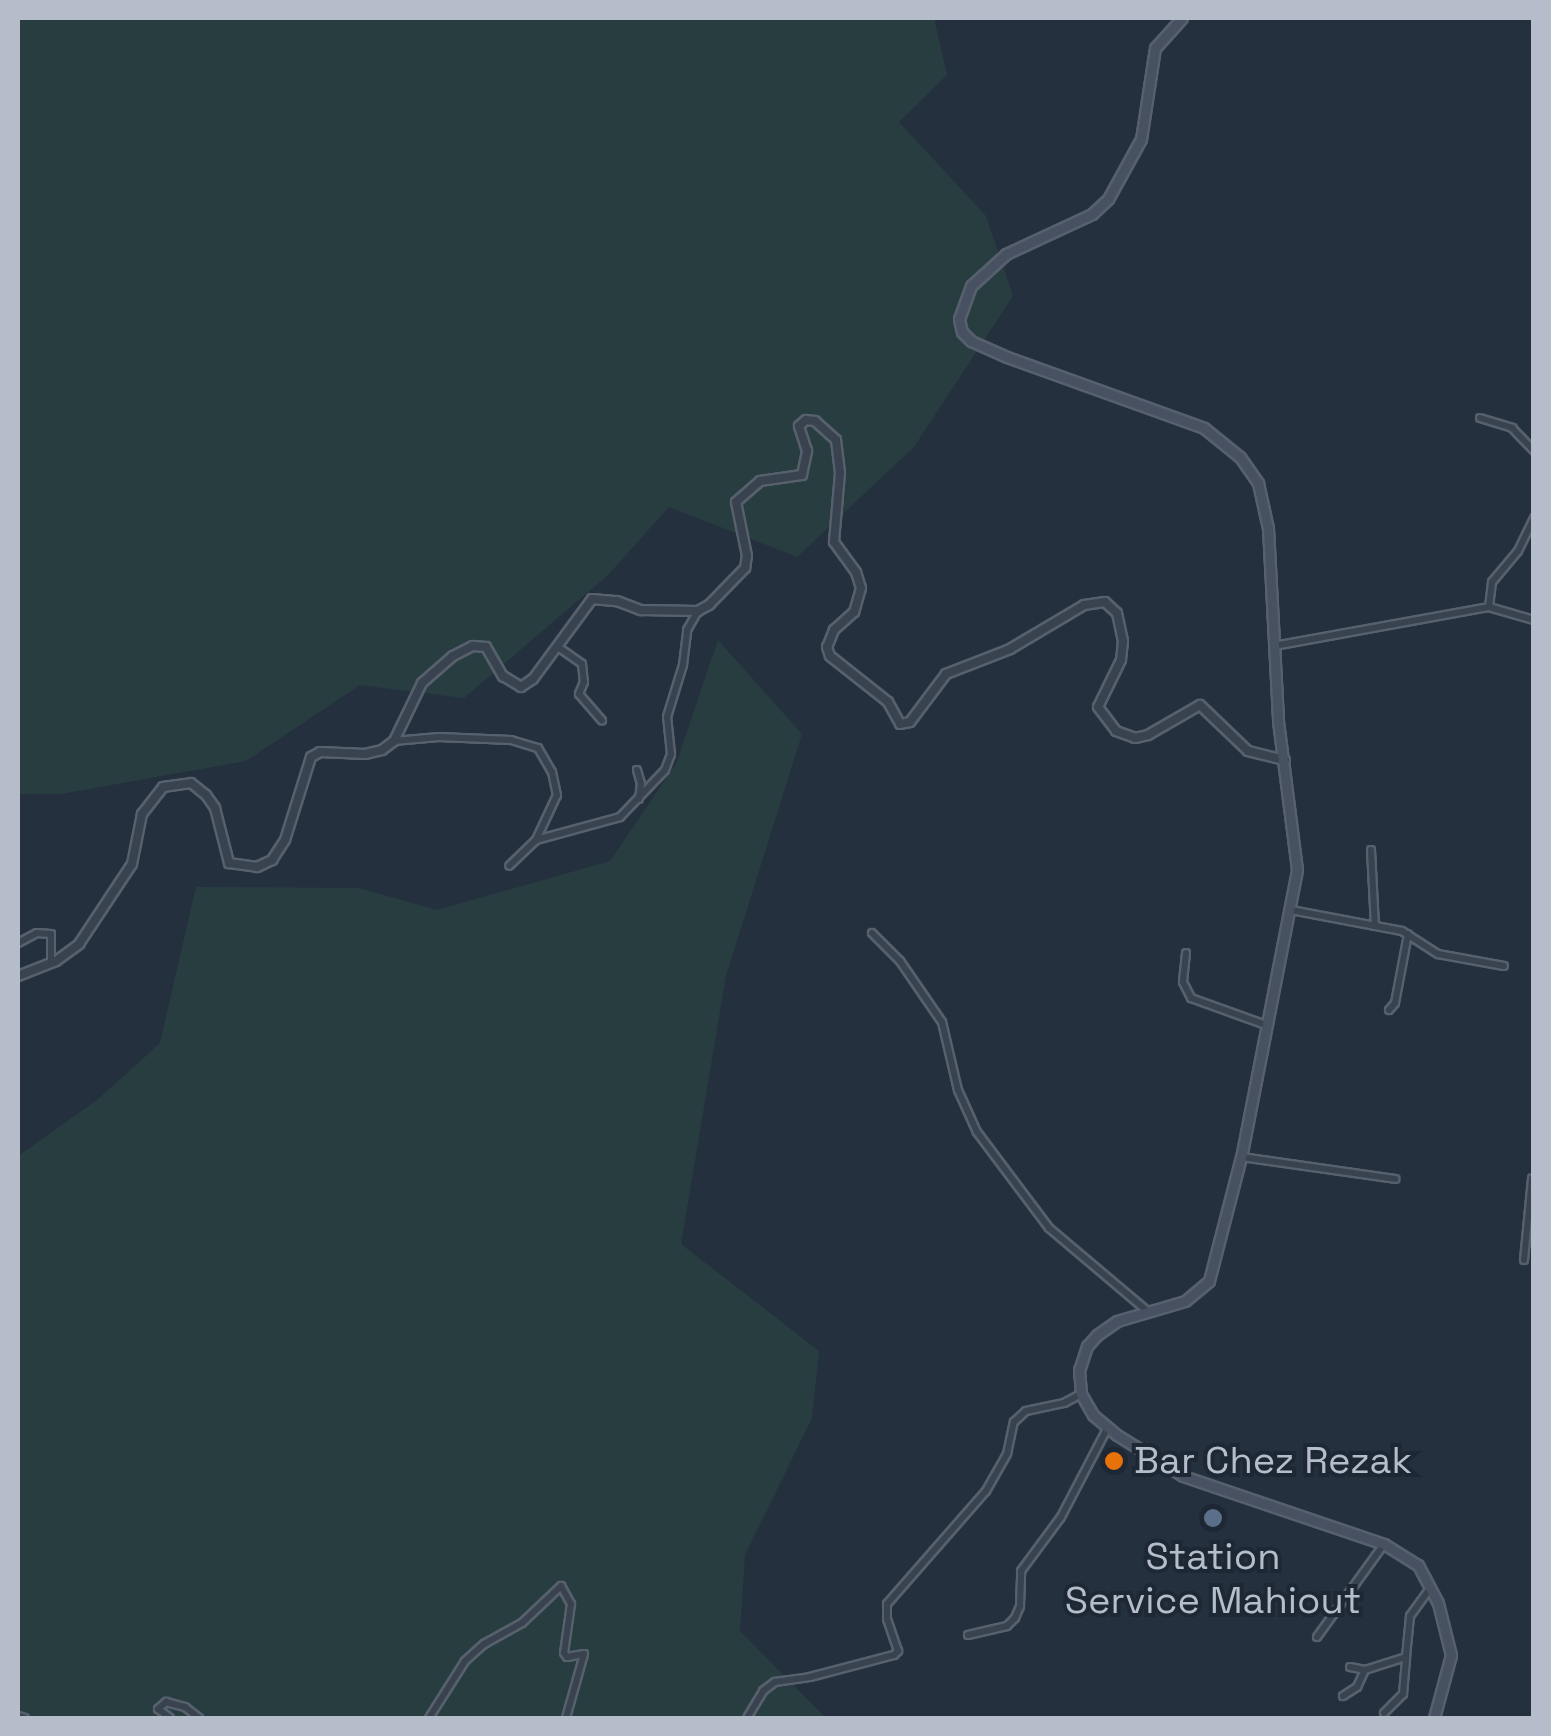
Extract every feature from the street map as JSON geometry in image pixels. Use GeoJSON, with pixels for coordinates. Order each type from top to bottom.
{"type":"FeatureCollection","features":[{"type":"Feature","properties":{"kind":"main road"},"geometry":{"type":"LineString","coordinates":[[1182,18],[1155,48],[1142,139],[1108,199],[1092,214],[1006,254],[971,286],[959,319],[962,332],[972,341],[1193,423],[1240,458],[1258,483],[1265,503],[1274,646],[1297,844],[1291,910],[1241,1157],[1209,1281],[1185,1301],[1117,1321],[1088,1346],[1080,1370],[1081,1394],[1093,1415],[1182,1476],[1384,1544],[1418,1565],[1446,1627],[1450,1655],[1434,1718]]}},
{"type":"Feature","properties":{"kind":"street"},"geometry":{"type":"LineString","coordinates":[[1480,418],[1512,428],[1534,451]]}},
{"type":"Feature","properties":{"kind":"street"},"geometry":{"type":"LineString","coordinates":[[536,840],[574,826],[605,824],[636,804],[668,763],[668,717],[683,665],[687,630],[698,611],[745,568],[746,545],[735,512],[740,494],[772,477],[802,475],[806,451],[799,426],[814,420],[836,440],[840,473],[834,542],[856,572],[861,588],[854,612],[834,630],[827,647],[830,656],[888,702],[900,724],[910,722],[946,674],[1010,649],[1084,605],[1105,602],[1118,613],[1123,641],[1121,660],[1098,707],[1116,730],[1135,738],[1148,735],[1200,705],[1248,750],[1285,760]]}},
{"type":"Feature","properties":{"kind":"street"},"geometry":{"type":"LineString","coordinates":[[1489,607],[1492,582],[1518,551],[1534,518]]}},
{"type":"Feature","properties":{"kind":"street"},"geometry":{"type":"LineString","coordinates":[[394,741],[422,683],[453,656],[473,646],[486,647],[503,676],[521,687],[533,680],[592,599],[617,601],[641,610],[698,611]]}},
{"type":"Feature","properties":{"kind":"street"},"geometry":{"type":"LineString","coordinates":[[1274,646],[1489,607],[1534,620]]}},
{"type":"Feature","properties":{"kind":"street"},"geometry":{"type":"LineString","coordinates":[[558,647],[582,664],[584,682],[578,694],[602,720]]}},
{"type":"Feature","properties":{"kind":"street"},"geometry":{"type":"LineString","coordinates":[[18,976],[50,963],[79,944],[132,864],[142,814],[163,787],[191,783],[206,795],[215,808],[229,863],[256,867],[272,860],[286,840],[311,757],[337,750],[365,754],[394,741],[439,737],[510,740],[538,748],[552,772],[556,796],[536,840],[509,866]]}},
{"type":"Feature","properties":{"kind":"street"},"geometry":{"type":"LineString","coordinates":[[636,804],[642,789],[637,770]]}},
{"type":"Feature","properties":{"kind":"street"},"geometry":{"type":"LineString","coordinates":[[1371,850],[1375,926]]}},
{"type":"Feature","properties":{"kind":"street"},"geometry":{"type":"LineString","coordinates":[[1291,910],[1408,934],[1438,954],[1504,966]]}},
{"type":"Feature","properties":{"kind":"street"},"geometry":{"type":"LineString","coordinates":[[18,943],[36,933],[50,934],[50,963]]}},
{"type":"Feature","properties":{"kind":"street"},"geometry":{"type":"LineString","coordinates":[[872,933],[900,961],[942,1022],[958,1090],[977,1132],[1049,1228],[1146,1310]]}},
{"type":"Feature","properties":{"kind":"street"},"geometry":{"type":"LineString","coordinates":[[1388,1010],[1395,1003],[1408,934]]}},
{"type":"Feature","properties":{"kind":"street"},"geometry":{"type":"LineString","coordinates":[[1186,952],[1183,982],[1191,998],[1268,1025]]}},
{"type":"Feature","properties":{"kind":"street"},"geometry":{"type":"LineString","coordinates":[[1241,1157],[1394,1179]]}},
{"type":"Feature","properties":{"kind":"street"},"geometry":{"type":"LineString","coordinates":[[1524,1183],[1533,1177]]}},
{"type":"Feature","properties":{"kind":"street"},"geometry":{"type":"LineString","coordinates":[[1524,1260],[1533,1177]]}},
{"type":"Feature","properties":{"kind":"street"},"geometry":{"type":"LineString","coordinates":[[747,1718],[763,1691],[775,1682],[894,1655],[898,1651],[887,1604],[986,1491],[1006,1454],[1014,1422],[1026,1411],[1064,1403],[1081,1394]]}},
{"type":"Feature","properties":{"kind":"street"},"geometry":{"type":"LineString","coordinates":[[968,1635],[1007,1626],[1015,1618],[1020,1606],[1022,1571],[1060,1517],[1108,1427]]}},
{"type":"Feature","properties":{"kind":"street"},"geometry":{"type":"LineString","coordinates":[[1317,1637],[1384,1544]]}},
{"type":"Feature","properties":{"kind":"street"},"geometry":{"type":"LineString","coordinates":[[429,1718],[465,1660],[484,1644],[522,1623],[562,1586],[571,1604],[564,1653],[584,1654],[566,1718]]}},
{"type":"Feature","properties":{"kind":"street"},"geometry":{"type":"LineString","coordinates":[[1384,1713],[1403,1694],[1410,1616],[1430,1588]]}},
{"type":"Feature","properties":{"kind":"street"},"geometry":{"type":"LineString","coordinates":[[1350,1667],[1364,1670],[1406,1657]]}},
{"type":"Feature","properties":{"kind":"street"},"geometry":{"type":"LineString","coordinates":[[1343,1696],[1357,1687],[1364,1670]]}},
{"type":"Feature","properties":{"kind":"street"},"geometry":{"type":"LineString","coordinates":[[170,1718],[158,1709],[166,1702],[185,1707],[199,1718]]}},
{"type":"Feature","properties":{"kind":"street"},"geometry":{"type":"LineString","coordinates":[[18,1716],[25,1718]]}},
{"type":"Feature","properties":{"kind":"green space"},"geometry":{"type":"Polygon","coordinates":[[[18,18],[934,18],[947,75],[899,122],[986,216],[1013,296],[914,447],[797,557],[669,507],[608,575],[464,698],[360,685],[246,761],[61,794],[18,794],[18,18]]]}},
{"type":"Feature","properties":{"kind":"green space"},"geometry":{"type":"Polygon","coordinates":[[[718,640],[802,734],[726,976],[681,1244],[819,1351],[812,1418],[745,1555],[740,1631],[826,1718],[18,1718],[18,1156],[97,1100],[160,1043],[196,887],[359,888],[437,910],[610,861],[676,764],[718,640]]]}},
{"type":"Feature","properties":{"kind":"place","name":"Bar Chez Rezak"},"geometry":{"type":"Point","coordinates":[1114,1461]}},
{"type":"Feature","properties":{"kind":"place","name":"Station Service Mahiout"},"geometry":{"type":"Point","coordinates":[1213,1518]}}]}
